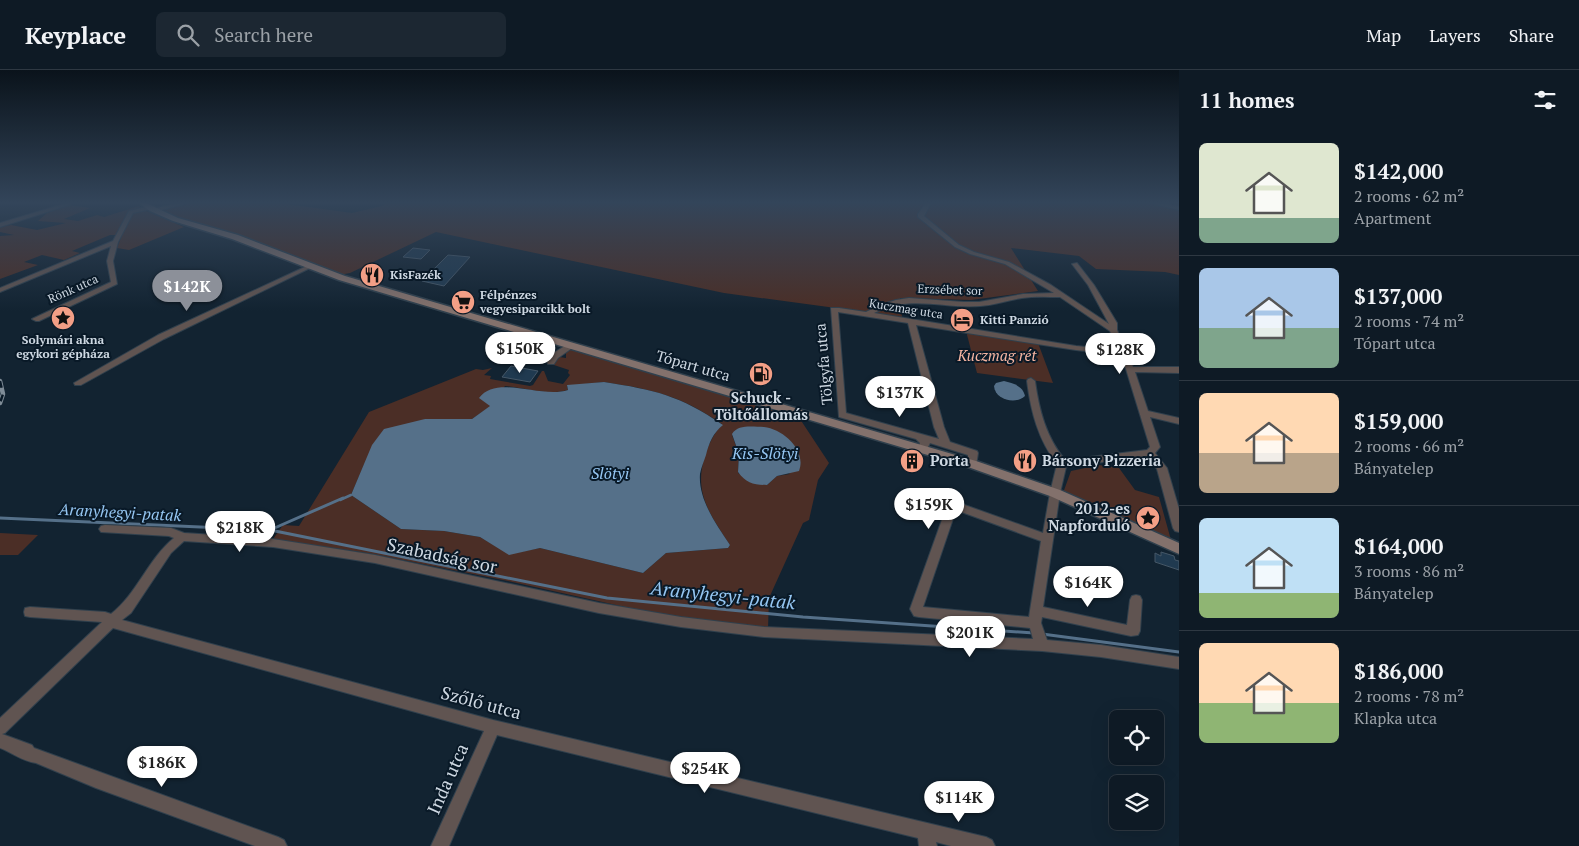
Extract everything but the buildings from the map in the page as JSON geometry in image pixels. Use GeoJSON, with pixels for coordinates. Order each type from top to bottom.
{"type":"FeatureCollection","features":[{"type":"Feature","properties":{"kind":"main road","name":"Tópart utca"},"geometry":{"type":"LineString","coordinates":[[240,239],[322,272],[972,464],[1055,493],[1179,549]]}},
{"type":"Feature","properties":{"kind":"street","name":"Rönk utca"},"geometry":{"type":"LineString","coordinates":[[36,319],[115,283],[110,260],[116,239]]}},
{"type":"Feature","properties":{"kind":"street"},"geometry":{"type":"LineString","coordinates":[[949,239],[957,246],[972,253],[1007,263],[1063,295],[1113,330]]}},
{"type":"Feature","properties":{"kind":"street"},"geometry":{"type":"LineString","coordinates":[[0,290],[115,242]]}},
{"type":"Feature","properties":{"kind":"street"},"geometry":{"type":"LineString","coordinates":[[1062,464],[1150,453],[1155,447],[1130,369],[1113,330],[1113,323],[1091,285],[1075,264]]}},
{"type":"Feature","properties":{"kind":"street"},"geometry":{"type":"LineString","coordinates":[[78,383],[160,337],[309,267]]}},
{"type":"Feature","properties":{"kind":"street","name":"Erzsébet sor"},"geometry":{"type":"LineString","coordinates":[[868,314],[885,304],[905,300],[977,305],[1040,294],[1063,295]]}},
{"type":"Feature","properties":{"kind":"street","name":"Kuczmag utca"},"geometry":{"type":"LineString","coordinates":[[834,310],[1076,348],[1123,352]]}},
{"type":"Feature","properties":{"kind":"street","name":"Tölgyfa utca"},"geometry":{"type":"LineString","coordinates":[[834,310],[842,415],[919,436]]}},
{"type":"Feature","properties":{"kind":"street"},"geometry":{"type":"LineString","coordinates":[[911,321],[939,427],[946,444]]}},
{"type":"Feature","properties":{"kind":"street"},"geometry":{"type":"LineString","coordinates":[[513,342],[524,333]]}},
{"type":"Feature","properties":{"kind":"street"},"geometry":{"type":"LineString","coordinates":[[551,362],[555,356],[571,346]]}},
{"type":"Feature","properties":{"kind":"street"},"geometry":{"type":"LineString","coordinates":[[1130,369],[1179,370]]}},
{"type":"Feature","properties":{"kind":"street"},"geometry":{"type":"LineString","coordinates":[[1031,381],[1037,420],[1052,452],[1062,464]]}},
{"type":"Feature","properties":{"kind":"street"},"geometry":{"type":"LineString","coordinates":[[1145,413],[1179,421]]}},
{"type":"Feature","properties":{"kind":"street"},"geometry":{"type":"LineString","coordinates":[[919,436],[973,453],[972,464]]}},
{"type":"Feature","properties":{"kind":"street"},"geometry":{"type":"LineString","coordinates":[[919,436],[924,442],[923,449]]}},
{"type":"Feature","properties":{"kind":"street"},"geometry":{"type":"LineString","coordinates":[[1150,453],[1162,468],[1179,528]]}},
{"type":"Feature","properties":{"kind":"street"},"geometry":{"type":"LineString","coordinates":[[1042,644],[1036,621],[1055,493],[1062,464]]}},
{"type":"Feature","properties":{"kind":"street"},"geometry":{"type":"LineString","coordinates":[[1048,539],[952,506],[916,609],[919,612],[1133,631],[1136,600]]}},
{"type":"Feature","properties":{"kind":"street","name":"Szabadság sor"},"geometry":{"type":"LineString","coordinates":[[108,529],[170,532],[182,537],[273,543],[366,558],[600,608],[681,622],[764,632],[1042,644],[1179,663]]}},
{"type":"Feature","properties":{"kind":"street"},"geometry":{"type":"LineString","coordinates":[[0,728],[127,609],[167,550],[182,537]]}},
{"type":"Feature","properties":{"kind":"street","name":"Szőlő utca"},"geometry":{"type":"LineString","coordinates":[[30,612],[105,617],[121,626],[493,727],[927,839],[986,846]]}},
{"type":"Feature","properties":{"kind":"street","name":"Inda utca"},"geometry":{"type":"LineString","coordinates":[[440,846],[493,727]]}},
{"type":"Feature","properties":{"kind":"street"},"geometry":{"type":"LineString","coordinates":[[0,741],[96,780],[278,846]]}},
{"type":"Feature","properties":{"kind":"green space"},"geometry":{"type":"Polygon","coordinates":[[[0,239],[100,239],[72,251],[80,253],[64,260],[42,255],[24,262],[38,265],[0,279],[0,239]]]}},
{"type":"Feature","properties":{"kind":"green space"},"geometry":{"type":"Polygon","coordinates":[[[120,239],[155,239],[129,250],[117,248],[120,239]]]}},
{"type":"Feature","properties":{"kind":"green space"},"geometry":{"type":"Polygon","coordinates":[[[237,239],[421,239],[350,273],[339,275],[237,239]]]}},
{"type":"Feature","properties":{"kind":"green space"},"geometry":{"type":"Polygon","coordinates":[[[470,239],[1179,239],[1179,275],[1165,272],[1096,269],[1079,256],[1011,248],[1038,291],[971,300],[900,298],[902,317],[724,293],[470,239]]]}},
{"type":"Feature","properties":{"kind":"green space","name":"Kuczmag rét"},"geometry":{"type":"Polygon","coordinates":[[[966,331],[1038,343],[1053,383],[977,373],[966,331]]]}},
{"type":"Feature","properties":{"kind":"green space"},"geometry":{"type":"Polygon","coordinates":[[[571,349],[798,416],[829,463],[818,480],[809,520],[803,523],[769,598],[768,629],[661,615],[508,581],[373,554],[273,539],[283,525],[299,526],[369,412],[476,369],[492,368],[484,375],[491,376],[490,379],[530,386],[533,385],[542,371],[544,371],[548,381],[563,384],[570,375],[568,373],[569,370],[554,365],[553,356],[566,358],[566,351],[571,349]],[[604,382],[567,386],[568,390],[560,392],[536,391],[505,386],[491,406],[472,419],[425,419],[364,465],[351,495],[401,529],[444,531],[480,537],[509,554],[540,548],[643,573],[666,553],[728,548],[730,545],[706,504],[701,483],[701,472],[709,445],[722,424],[693,406],[666,395],[604,382]],[[732,435],[739,454],[738,473],[767,485],[777,476],[790,474],[732,435]]]}},
{"type":"Feature","properties":{"kind":"green space"},"geometry":{"type":"Polygon","coordinates":[[[1099,465],[1119,468],[1135,490],[1159,497],[1171,540],[1063,493],[1071,471],[1099,465]]]}},
{"type":"Feature","properties":{"kind":"green space"},"geometry":{"type":"Polygon","coordinates":[[[0,533],[38,535],[18,555],[0,555],[0,533]]]}},
{"type":"Feature","properties":{"kind":"water"},"geometry":{"type":"Polygon","coordinates":[[[1004,381],[1020,387],[1025,396],[1016,400],[1002,398],[995,391],[994,386],[996,383],[1004,381]]]}},
{"type":"Feature","properties":{"kind":"water","name":"Slötyi"},"geometry":{"type":"Polygon","coordinates":[[[604,382],[666,395],[693,407],[723,425],[710,442],[700,472],[700,484],[709,512],[730,545],[728,548],[666,553],[643,573],[540,548],[509,555],[480,537],[444,531],[401,529],[351,495],[372,445],[384,429],[425,419],[472,419],[490,406],[479,398],[487,391],[497,388],[508,387],[557,392],[568,390],[567,385],[604,382]]]}},
{"type":"Feature","properties":{"kind":"water","name":"Kis-Slötyi"},"geometry":{"type":"Polygon","coordinates":[[[742,427],[764,427],[786,436],[796,448],[801,463],[799,471],[777,476],[767,485],[758,485],[744,479],[738,472],[739,454],[732,434],[742,427]]]}},
{"type":"Feature","properties":{"kind":"waterway","name":"Aranyhegyi-patak"},"geometry":{"type":"LineString","coordinates":[[340,500],[351,495]]}},
{"type":"Feature","properties":{"kind":"waterway","name":"Aranyhegyi-patak"},"geometry":{"type":"LineString","coordinates":[[270,530],[343,498]]}},
{"type":"Feature","properties":{"kind":"waterway","name":"Aranyhegyi-patak"},"geometry":{"type":"LineString","coordinates":[[0,518],[270,530]]}},
{"type":"Feature","properties":{"kind":"waterway","name":"Aranyhegyi-patak"},"geometry":{"type":"LineString","coordinates":[[270,530],[607,598],[803,617],[1034,633]]}},
{"type":"Feature","properties":{"kind":"waterway","name":"Aranyhegyi-patak"},"geometry":{"type":"LineString","coordinates":[[1042,634],[1179,652]]}},
{"type":"Feature","properties":{"kind":"railway"},"geometry":{"type":"LineString","coordinates":[[0,381],[3,394],[0,403]]}},
{"type":"Feature","properties":{"kind":"place","name":"KisFazék"},"geometry":{"type":"Point","coordinates":[372,275]}},
{"type":"Feature","properties":{"kind":"place","name":"Félpénzes vegyesiparcikk bolt"},"geometry":{"type":"Point","coordinates":[463,302]}},
{"type":"Feature","properties":{"kind":"place","name":"Solymári akna egykori gépháza"},"geometry":{"type":"Point","coordinates":[63,318]}},
{"type":"Feature","properties":{"kind":"place","name":"Kitti Panzió"},"geometry":{"type":"Point","coordinates":[962,320]}},
{"type":"Feature","properties":{"kind":"place","name":"Schuck - Töltőállomás"},"geometry":{"type":"Point","coordinates":[761,374]}},
{"type":"Feature","properties":{"kind":"place","name":"Porta"},"geometry":{"type":"Point","coordinates":[912,461]}},
{"type":"Feature","properties":{"kind":"place","name":"Bársony Pizzeria"},"geometry":{"type":"Point","coordinates":[1025,461]}},
{"type":"Feature","properties":{"kind":"place","name":"2012-es Napforduló"},"geometry":{"type":"Point","coordinates":[1148,518]}}]}
